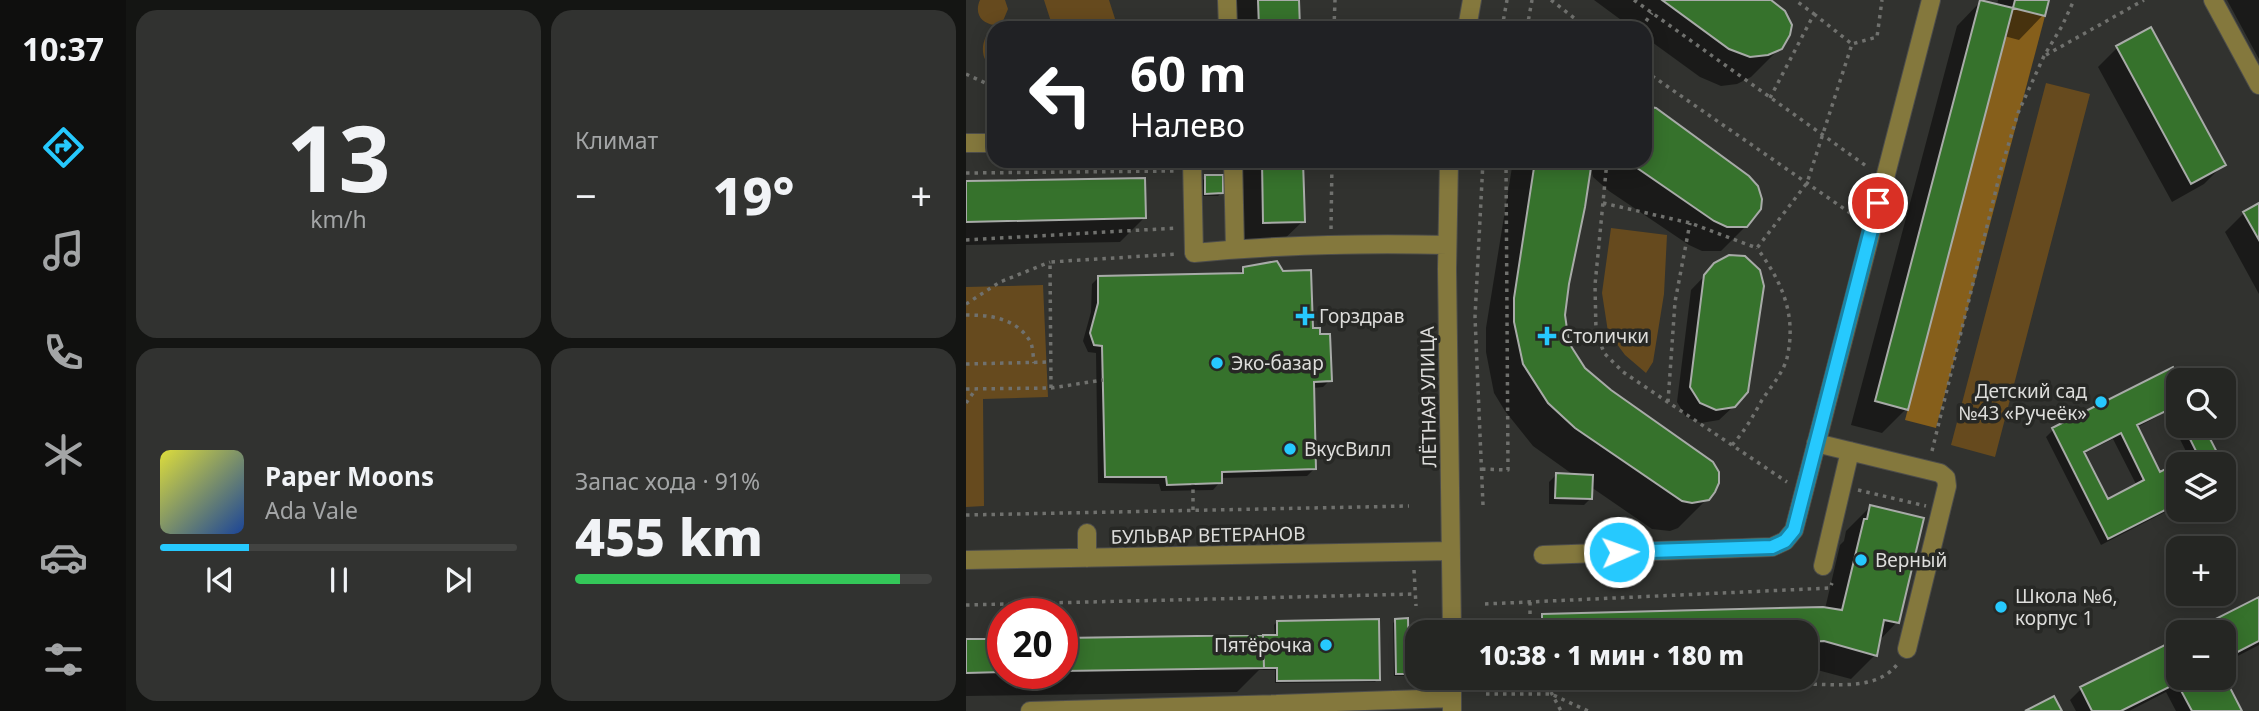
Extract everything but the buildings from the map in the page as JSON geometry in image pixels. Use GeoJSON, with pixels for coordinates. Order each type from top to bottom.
{"type":"FeatureCollection","features":[{"type":"Feature","properties":{"kind":"street"},"geometry":{"type":"LineString","coordinates":[[1227,0],[1228,21]]}},
{"type":"Feature","properties":{"kind":"street"},"geometry":{"type":"LineString","coordinates":[[1468,21],[1472,0]]}},
{"type":"Feature","properties":{"kind":"street"},"geometry":{"type":"LineString","coordinates":[[1543,555],[1772,547],[1785,541],[1794,530],[1931,0]]}},
{"type":"Feature","properties":{"kind":"street"},"geometry":{"type":"LineString","coordinates":[[2213,0],[2259,85]]}},
{"type":"Feature","properties":{"kind":"street"},"geometry":{"type":"LineString","coordinates":[[966,143],[987,143]]}},
{"type":"Feature","properties":{"kind":"street"},"geometry":{"type":"LineString","coordinates":[[1193,168],[1194,253],[1235,249],[1447,245]]}},
{"type":"Feature","properties":{"kind":"street"},"geometry":{"type":"LineString","coordinates":[[1233,168],[1235,249]]}},
{"type":"Feature","properties":{"kind":"street","name":"ЛЁТНАЯ УЛИЦА"},"geometry":{"type":"LineString","coordinates":[[1449,168],[1447,245],[1452,620]]}},
{"type":"Feature","properties":{"kind":"street"},"geometry":{"type":"LineString","coordinates":[[1816,443],[1940,473],[1946,478],[1947,486],[1907,649]]}},
{"type":"Feature","properties":{"kind":"street"},"geometry":{"type":"LineString","coordinates":[[1828,571],[1850,451]]}},
{"type":"Feature","properties":{"kind":"street"},"geometry":{"type":"LineString","coordinates":[[1087,533],[1087,558]]}},
{"type":"Feature","properties":{"kind":"street","name":"БУЛЬВАР ВЕТЕРАНОВ"},"geometry":{"type":"LineString","coordinates":[[966,560],[1451,551]]}},
{"type":"Feature","properties":{"kind":"street"},"geometry":{"type":"LineString","coordinates":[[1030,711],[1452,705]]}},
{"type":"Feature","properties":{"kind":"path"},"geometry":{"type":"LineString","coordinates":[[1334,21],[1335,0]]}},
{"type":"Feature","properties":{"kind":"path"},"geometry":{"type":"LineString","coordinates":[[1503,21],[1507,0]]}},
{"type":"Feature","properties":{"kind":"path"},"geometry":{"type":"LineString","coordinates":[[1528,21],[1532,0]]}},
{"type":"Feature","properties":{"kind":"path"},"geometry":{"type":"LineString","coordinates":[[1552,0],[1578,21]]}},
{"type":"Feature","properties":{"kind":"path"},"geometry":{"type":"LineString","coordinates":[[1634,0],[1885,179]]}},
{"type":"Feature","properties":{"kind":"path"},"geometry":{"type":"LineString","coordinates":[[1795,0],[1852,44]]}},
{"type":"Feature","properties":{"kind":"path"},"geometry":{"type":"LineString","coordinates":[[1852,44],[1877,37],[1882,0]]}},
{"type":"Feature","properties":{"kind":"path"},"geometry":{"type":"LineString","coordinates":[[1928,470],[2001,169],[2018,113],[2074,0]]}},
{"type":"Feature","properties":{"kind":"path"},"geometry":{"type":"LineString","coordinates":[[2044,56],[2144,0]]}},
{"type":"Feature","properties":{"kind":"path"},"geometry":{"type":"LineString","coordinates":[[1646,21],[1652,13]]}},
{"type":"Feature","properties":{"kind":"path"},"geometry":{"type":"LineString","coordinates":[[1770,98],[1814,14]]}},
{"type":"Feature","properties":{"kind":"path"},"geometry":{"type":"LineString","coordinates":[[1757,247],[1807,183],[1852,44]]}},
{"type":"Feature","properties":{"kind":"path"},"geometry":{"type":"LineString","coordinates":[[966,74],[987,84]]}},
{"type":"Feature","properties":{"kind":"path"},"geometry":{"type":"LineString","coordinates":[[1652,76],[1872,228]]}},
{"type":"Feature","properties":{"kind":"path"},"geometry":{"type":"LineString","coordinates":[[966,173],[1128,168]]}},
{"type":"Feature","properties":{"kind":"path"},"geometry":{"type":"LineString","coordinates":[[1331,246],[1332,168]]}},
{"type":"Feature","properties":{"kind":"path"},"geometry":{"type":"LineString","coordinates":[[1483,168],[1475,317],[1483,505]]}},
{"type":"Feature","properties":{"kind":"path"},"geometry":{"type":"LineString","coordinates":[[1482,469],[1508,470],[1506,168]]}},
{"type":"Feature","properties":{"kind":"path"},"geometry":{"type":"LineString","coordinates":[[1606,168],[1595,285],[1596,331],[1604,353],[1623,372],[1803,493]]}},
{"type":"Feature","properties":{"kind":"path"},"geometry":{"type":"LineString","coordinates":[[1603,203],[1690,223],[1757,247],[1770,265],[1786,296],[1789,328],[1787,360],[1748,426],[1732,446]]}},
{"type":"Feature","properties":{"kind":"path"},"geometry":{"type":"LineString","coordinates":[[1668,402],[1675,302],[1690,223]]}},
{"type":"Feature","properties":{"kind":"path"},"geometry":{"type":"LineString","coordinates":[[966,240],[1194,227]]}},
{"type":"Feature","properties":{"kind":"path"},"geometry":{"type":"LineString","coordinates":[[966,304],[1000,282],[1050,262],[1194,253]]}},
{"type":"Feature","properties":{"kind":"path"},"geometry":{"type":"LineString","coordinates":[[1050,262],[1051,388]]}},
{"type":"Feature","properties":{"kind":"path"},"geometry":{"type":"LineString","coordinates":[[966,315],[992,315],[1016,325],[1031,342],[1034,363]]}},
{"type":"Feature","properties":{"kind":"path"},"geometry":{"type":"LineString","coordinates":[[966,364],[1051,362]]}},
{"type":"Feature","properties":{"kind":"path"},"geometry":{"type":"LineString","coordinates":[[966,389],[1051,388],[1103,380]]}},
{"type":"Feature","properties":{"kind":"path"},"geometry":{"type":"LineString","coordinates":[[966,403],[976,389]]}},
{"type":"Feature","properties":{"kind":"path"},"geometry":{"type":"LineString","coordinates":[[1193,484],[1193,510]]}},
{"type":"Feature","properties":{"kind":"path"},"geometry":{"type":"LineString","coordinates":[[1856,490],[1941,510]]}},
{"type":"Feature","properties":{"kind":"path"},"geometry":{"type":"LineString","coordinates":[[966,515],[1409,506]]}},
{"type":"Feature","properties":{"kind":"path"},"geometry":{"type":"LineString","coordinates":[[1485,604],[1830,588],[1828,571]]}},
{"type":"Feature","properties":{"kind":"path"},"geometry":{"type":"LineString","coordinates":[[966,605],[1415,594]]}},
{"type":"Feature","properties":{"kind":"path"},"geometry":{"type":"LineString","coordinates":[[1530,601],[1530,620]]}},
{"type":"Feature","properties":{"kind":"path"},"geometry":{"type":"LineString","coordinates":[[1818,684],[1866,684],[1893,669],[1907,649]]}},
{"type":"Feature","properties":{"kind":"path"},"geometry":{"type":"LineString","coordinates":[[1549,690],[1561,711]]}},
{"type":"Feature","properties":{"kind":"path"},"geometry":{"type":"LineString","coordinates":[[1486,694],[1551,694],[1588,711]]}},
{"type":"Feature","properties":{"kind":"shaded area"},"geometry":{"type":"Polygon","coordinates":[[[980,0],[1005,0],[1008,9],[1003,21],[987,22],[980,17],[980,0]]]}},
{"type":"Feature","properties":{"kind":"shaded area"},"geometry":{"type":"Polygon","coordinates":[[[1044,0],[1109,0],[1116,21],[1051,21],[1044,0]]]}},
{"type":"Feature","properties":{"kind":"shaded area"},"geometry":{"type":"Polygon","coordinates":[[[2013,8],[2045,16],[1936,428],[1905,420],[2013,8]]]}},
{"type":"Feature","properties":{"kind":"shaded area"},"geometry":{"type":"Polygon","coordinates":[[[987,34],[987,63],[983,54],[987,34]]]}},
{"type":"Feature","properties":{"kind":"shaded area"},"geometry":{"type":"Polygon","coordinates":[[[2046,83],[2090,94],[1995,457],[1951,445],[2046,83]]]}},
{"type":"Feature","properties":{"kind":"shaded area"},"geometry":{"type":"Polygon","coordinates":[[[1611,228],[1667,235],[1664,294],[1653,362],[1646,373],[1625,355],[1608,332],[1602,293],[1611,228]]]}},
{"type":"Feature","properties":{"kind":"shaded area"},"geometry":{"type":"Polygon","coordinates":[[[1043,285],[1048,397],[983,399],[984,506],[966,507],[966,287],[1043,285]]]}},
{"type":"Feature","properties":{"kind":"place","name":"Горздрав"},"geometry":{"type":"Point","coordinates":[1305,316]}},
{"type":"Feature","properties":{"kind":"place","name":"Столички"},"geometry":{"type":"Point","coordinates":[1547,336]}},
{"type":"Feature","properties":{"kind":"place","name":"Эко-базар"},"geometry":{"type":"Point","coordinates":[1217,363]}},
{"type":"Feature","properties":{"kind":"place","name":"Детский сад №43 «Ручеёк»"},"geometry":{"type":"Point","coordinates":[2101,402]}},
{"type":"Feature","properties":{"kind":"place","name":"ВкусВилл"},"geometry":{"type":"Point","coordinates":[1290,449]}},
{"type":"Feature","properties":{"kind":"place","name":"Верный"},"geometry":{"type":"Point","coordinates":[1861,560]}},
{"type":"Feature","properties":{"kind":"place","name":"Школа №6, корпус 1"},"geometry":{"type":"Point","coordinates":[2001,607]}},
{"type":"Feature","properties":{"kind":"place","name":"Пятёрочка"},"geometry":{"type":"Point","coordinates":[1326,645]}},
{"type":"Feature","properties":{"kind":"route"},"geometry":{"type":"LineString","coordinates":[[1619,552],[1772,547],[1785,541],[1794,530],[1878,203]]}}]}
